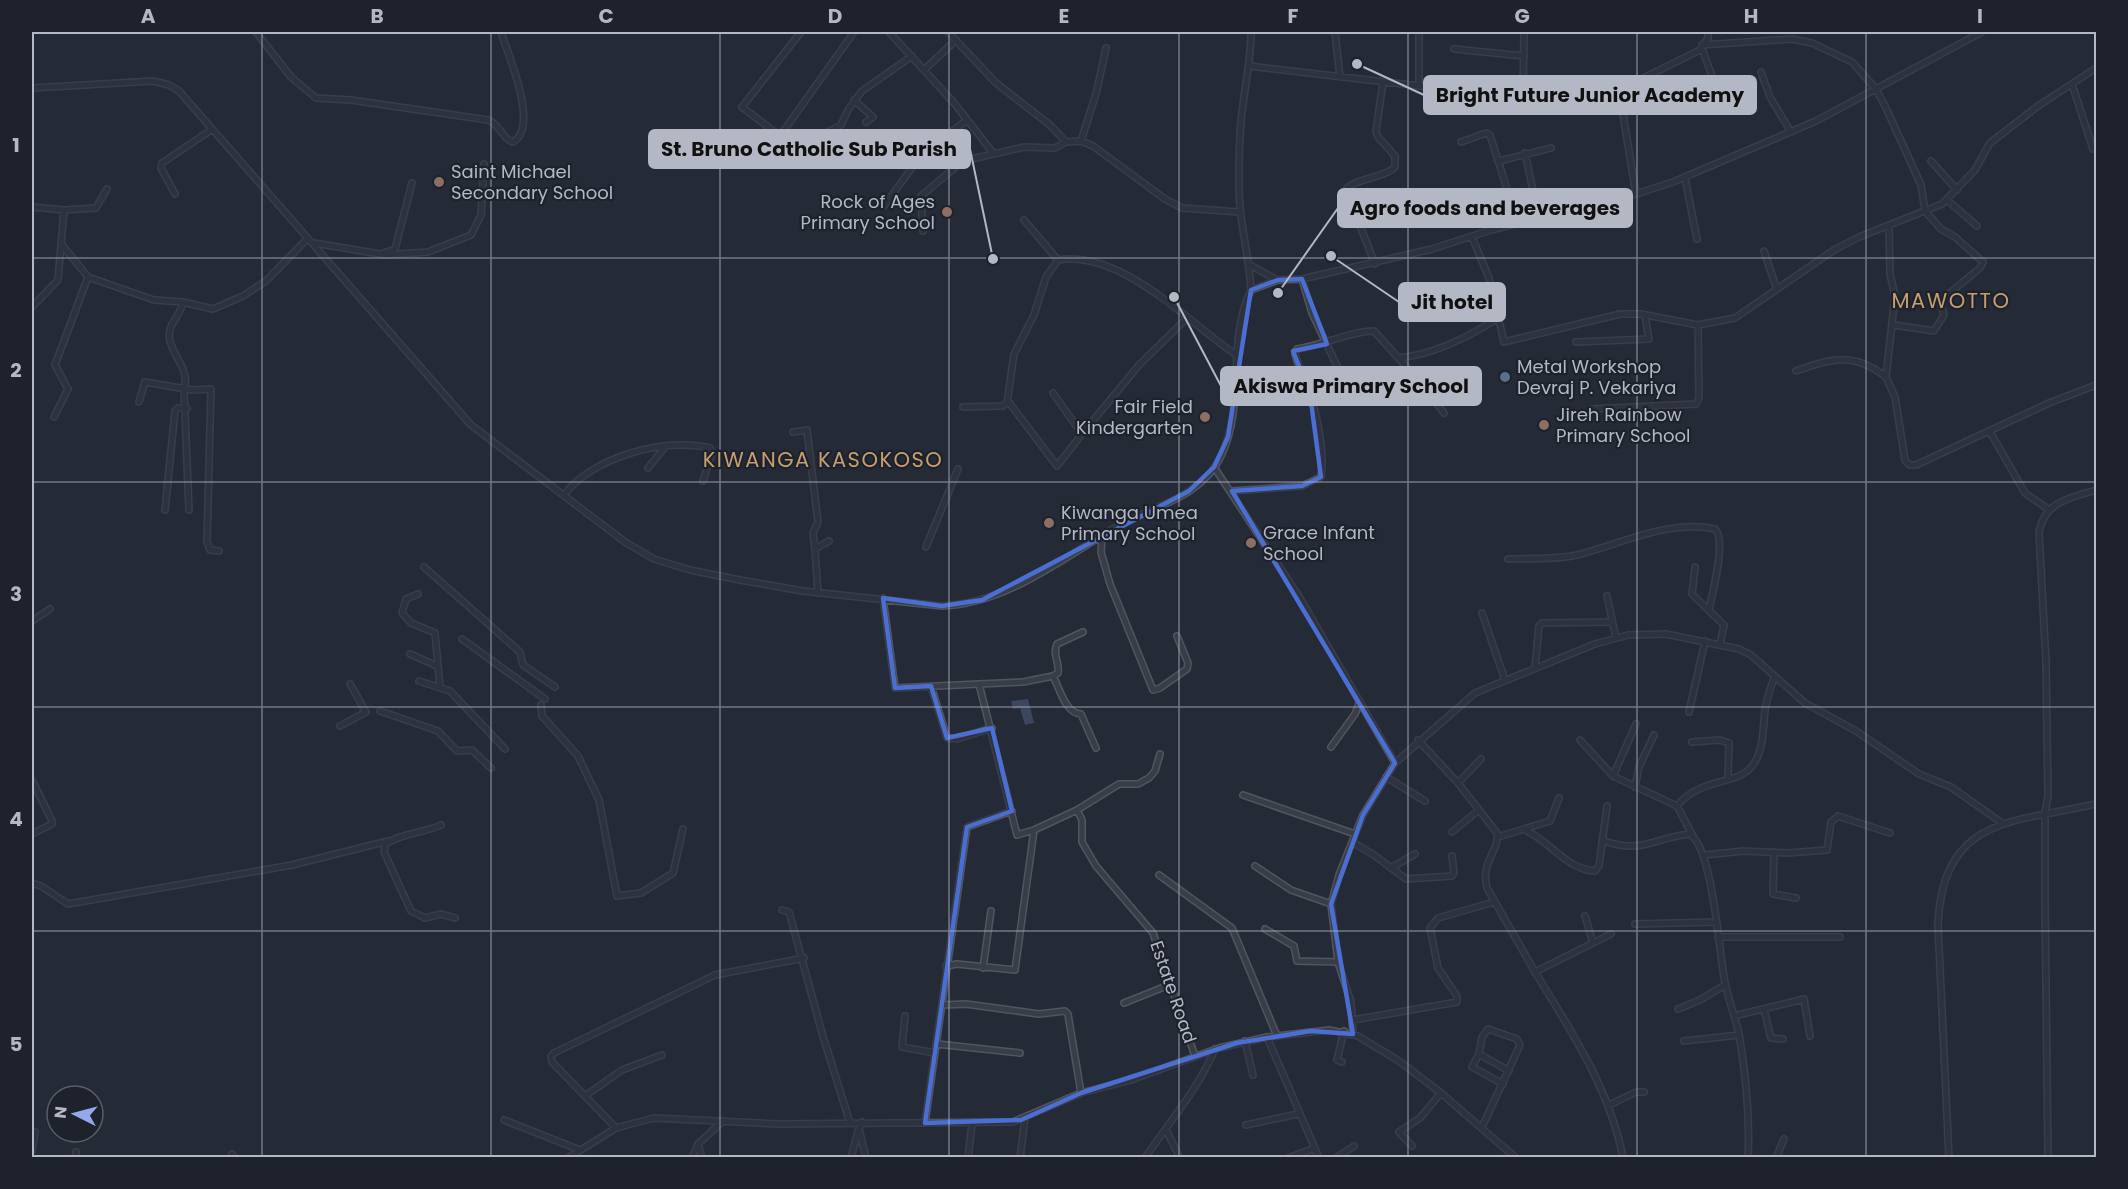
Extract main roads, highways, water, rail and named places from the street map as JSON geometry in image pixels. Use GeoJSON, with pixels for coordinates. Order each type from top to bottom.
{"type":"FeatureCollection","features":[{"type":"Feature","properties":{"kind":"water"},"geometry":{"type":"Polygon","coordinates":[[[1028,699],[1034,723],[1025,725],[1020,708],[1013,709],[1011,701],[1028,699]]]}},
{"type":"Feature","properties":{"kind":"place","name":"Bright Future Junior Academy"},"geometry":{"type":"Point","coordinates":[1357,64]}},
{"type":"Feature","properties":{"kind":"place","name":"Saint Michael Secondary School"},"geometry":{"type":"Point","coordinates":[439,182]}},
{"type":"Feature","properties":{"kind":"place","name":"Rock of Ages Primary School"},"geometry":{"type":"Point","coordinates":[947,212]}},
{"type":"Feature","properties":{"kind":"place","name":"Jit hotel"},"geometry":{"type":"Point","coordinates":[1331,256]}},
{"type":"Feature","properties":{"kind":"place","name":"St. Bruno Catholic Sub Parish"},"geometry":{"type":"Point","coordinates":[993,259]}},
{"type":"Feature","properties":{"kind":"place","name":"Agro foods and beverages"},"geometry":{"type":"Point","coordinates":[1278,293]}},
{"type":"Feature","properties":{"kind":"place","name":"Akiswa Primary School"},"geometry":{"type":"Point","coordinates":[1174,297]}},
{"type":"Feature","properties":{"kind":"place","name":"Metal Workshop Devraj P. Vekariya"},"geometry":{"type":"Point","coordinates":[1505,377]}},
{"type":"Feature","properties":{"kind":"place","name":"Fair Field Kindergarten"},"geometry":{"type":"Point","coordinates":[1205,417]}},
{"type":"Feature","properties":{"kind":"place","name":"Jireh Rainbow Primary School"},"geometry":{"type":"Point","coordinates":[1544,425]}},
{"type":"Feature","properties":{"kind":"place","name":"Kiwanga Umea Primary School"},"geometry":{"type":"Point","coordinates":[1049,523]}},
{"type":"Feature","properties":{"kind":"place","name":"Grace Infant School"},"geometry":{"type":"Point","coordinates":[1251,543]}},
{"type":"Feature","properties":{"kind":"district","name":"MAWOTTO"},"geometry":{"type":"Point","coordinates":[1951,301]}},
{"type":"Feature","properties":{"kind":"district","name":"KIWANGA KASOKOSO"},"geometry":{"type":"Point","coordinates":[823,460]}}]}
